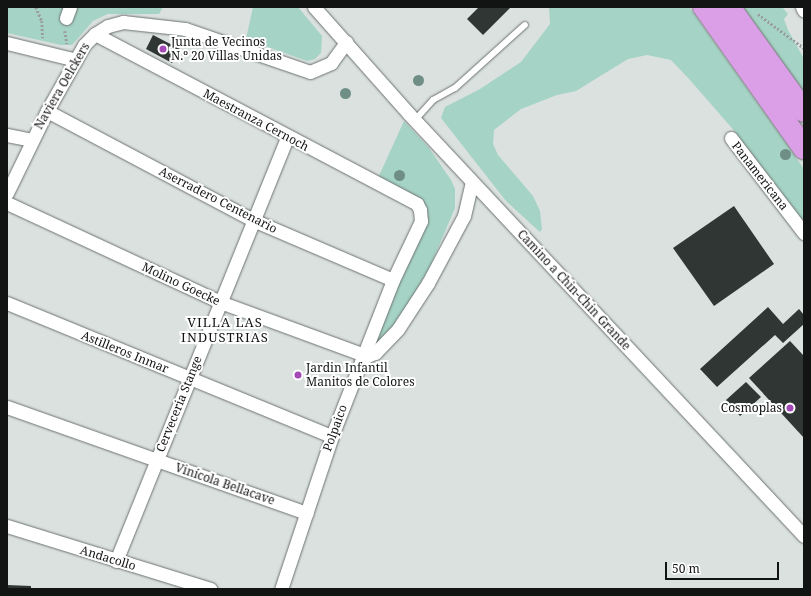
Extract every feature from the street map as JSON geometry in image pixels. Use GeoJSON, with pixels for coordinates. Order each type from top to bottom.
{"type":"FeatureCollection","features":[{"type":"Feature","properties":{"kind":"highway"},"geometry":{"type":"LineString","coordinates":[[704,7],[804,148]]}},
{"type":"Feature","properties":{"kind":"highway"},"geometry":{"type":"LineString","coordinates":[[729,7],[804,111]]}},
{"type":"Feature","properties":{"kind":"street","name":"Camino a Chin-Chin Grande"},"geometry":{"type":"LineString","coordinates":[[314,7],[472,182],[804,536]]}},
{"type":"Feature","properties":{"kind":"street"},"geometry":{"type":"LineString","coordinates":[[802,7],[804,11]]}},
{"type":"Feature","properties":{"kind":"street","name":"Naviera Oelckers"},"geometry":{"type":"LineString","coordinates":[[7,193],[73,59],[95,34],[108,26],[123,22],[185,29],[310,72],[331,63],[346,42]]}},
{"type":"Feature","properties":{"kind":"street","name":"Maestranza Cernoch"},"geometry":{"type":"LineString","coordinates":[[95,34],[417,204]]}},
{"type":"Feature","properties":{"kind":"street"},"geometry":{"type":"LineString","coordinates":[[7,43],[45,50],[73,59]]}},
{"type":"Feature","properties":{"kind":"street","name":"Aserradero Centenario"},"geometry":{"type":"LineString","coordinates":[[47,111],[253,220],[393,280]]}},
{"type":"Feature","properties":{"kind":"street"},"geometry":{"type":"LineString","coordinates":[[7,135],[32,140]]}},
{"type":"Feature","properties":{"kind":"street","name":"Cerveceria Stange"},"geometry":{"type":"LineString","coordinates":[[116,561],[287,136]]}},
{"type":"Feature","properties":{"kind":"street","name":"Panamericana"},"geometry":{"type":"LineString","coordinates":[[731,138],[804,233]]}},
{"type":"Feature","properties":{"kind":"street"},"geometry":{"type":"LineString","coordinates":[[362,356],[376,353],[386,343],[398,329],[428,283],[464,216],[472,182]]}},
{"type":"Feature","properties":{"kind":"street","name":"Molino Goecke"},"geometry":{"type":"LineString","coordinates":[[7,203],[220,302],[362,356]]}},
{"type":"Feature","properties":{"kind":"street","name":"Polpaico"},"geometry":{"type":"LineString","coordinates":[[281,589],[332,436],[362,356],[393,280],[421,221],[417,204]]}},
{"type":"Feature","properties":{"kind":"street","name":"Astilleros Inmar"},"geometry":{"type":"LineString","coordinates":[[7,303],[189,379],[332,436]]}},
{"type":"Feature","properties":{"kind":"street","name":"Vinícola Bellacave"},"geometry":{"type":"LineString","coordinates":[[7,407],[307,513]]}},
{"type":"Feature","properties":{"kind":"street","name":"Andacollo"},"geometry":{"type":"LineString","coordinates":[[7,526],[210,589]]}},
{"type":"Feature","properties":{"kind":"lane"},"geometry":{"type":"LineString","coordinates":[[415,120],[433,100],[455,88],[525,24]]}},
{"type":"Feature","properties":{"kind":"path"},"geometry":{"type":"LineString","coordinates":[[36,7],[42,21],[45,50]]}},
{"type":"Feature","properties":{"kind":"path"},"geometry":{"type":"LineString","coordinates":[[752,10],[804,48]]}},
{"type":"Feature","properties":{"kind":"path"},"geometry":{"type":"LineString","coordinates":[[68,12],[65,28],[73,59]]}},
{"type":"Feature","properties":{"kind":"green space"},"geometry":{"type":"Polygon","coordinates":[[[7,7],[163,7],[159,14],[108,14],[93,21],[72,45],[61,45],[7,33],[7,7]]]}},
{"type":"Feature","properties":{"kind":"green space"},"geometry":{"type":"Polygon","coordinates":[[[253,7],[298,7],[322,36],[321,53],[315,59],[307,61],[246,39],[253,7]]]}},
{"type":"Feature","properties":{"kind":"green space"},"geometry":{"type":"Polygon","coordinates":[[[549,7],[689,7],[804,169],[804,222],[731,127],[689,79],[671,60],[647,55],[628,59],[576,91],[557,95],[521,109],[494,130],[493,144],[498,155],[533,196],[540,211],[542,229],[540,232],[506,201],[441,118],[445,107],[480,89],[521,62],[550,24],[549,7]]]}},
{"type":"Feature","properties":{"kind":"green space"},"geometry":{"type":"Polygon","coordinates":[[[743,7],[782,7],[788,14],[784,19],[788,30],[804,59],[804,92],[743,7]]]}},
{"type":"Feature","properties":{"kind":"green space"},"geometry":{"type":"Polygon","coordinates":[[[404,121],[429,148],[451,180],[455,189],[455,208],[429,269],[396,324],[374,346],[425,214],[378,178],[404,121]]]}},
{"type":"Feature","properties":{"kind":"building"},"geometry":{"type":"Polygon","coordinates":[[[479,7],[511,7],[483,35],[467,19],[479,7]]]}},
{"type":"Feature","properties":{"kind":"building","name":"Junta de Vecinos N.º 20 Villas Unidas"},"geometry":{"type":"Polygon","coordinates":[[[153,35],[180,49],[172,63],[146,49],[153,35]]]}},
{"type":"Feature","properties":{"kind":"building"},"geometry":{"type":"Polygon","coordinates":[[[734,206],[774,264],[714,306],[673,248],[734,206]]]}},
{"type":"Feature","properties":{"kind":"building"},"geometry":{"type":"Polygon","coordinates":[[[768,307],[783,324],[799,309],[804,315],[804,324],[783,343],[775,335],[717,387],[700,369],[768,307]]]}},
{"type":"Feature","properties":{"kind":"building","name":"Cosmoplas"},"geometry":{"type":"Polygon","coordinates":[[[790,341],[804,356],[804,438],[749,378],[790,341]]]}},
{"type":"Feature","properties":{"kind":"building"},"geometry":{"type":"Polygon","coordinates":[[[746,382],[761,397],[740,416],[726,400],[746,382]]]}},
{"type":"Feature","properties":{"kind":"building"},"geometry":{"type":"Polygon","coordinates":[[[7,585],[31,586],[31,589],[7,589],[7,585]]]}},
{"type":"Feature","properties":{"kind":"place","name":"Junta de Vecinos N.º 20 Villas Unidas"},"geometry":{"type":"Point","coordinates":[163,49]}},
{"type":"Feature","properties":{"kind":"place","name":"Jardin Infantil Manitos de Colores"},"geometry":{"type":"Point","coordinates":[298,375]}},
{"type":"Feature","properties":{"kind":"place","name":"Cosmoplas"},"geometry":{"type":"Point","coordinates":[790,408]}},
{"type":"Feature","properties":{"kind":"district","name":"VILLA LAS INDUSTRIAS"},"geometry":{"type":"Point","coordinates":[225,330]}}]}
